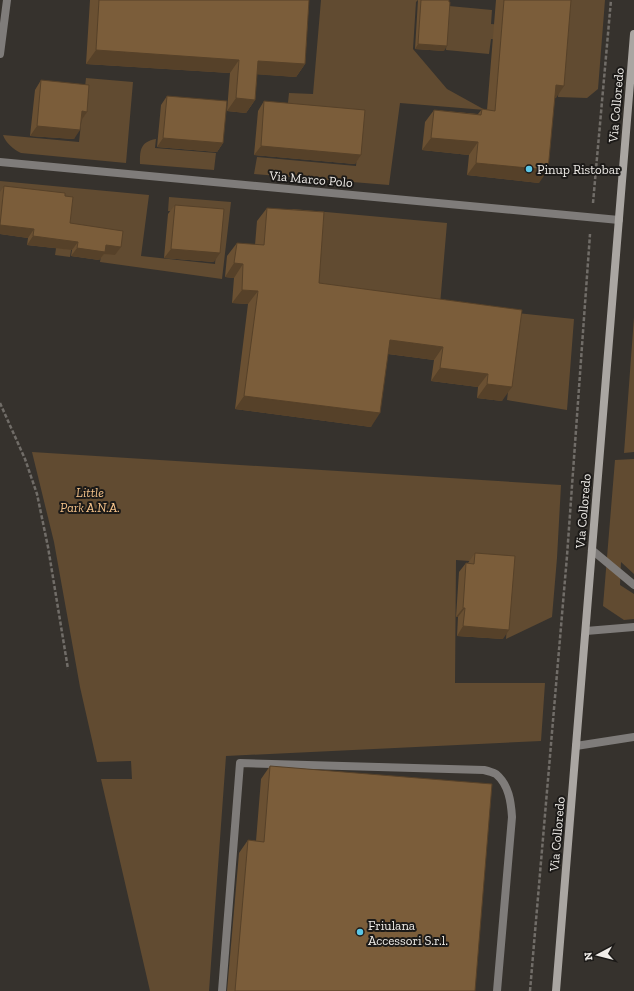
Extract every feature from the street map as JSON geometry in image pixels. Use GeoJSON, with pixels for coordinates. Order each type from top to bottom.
{"type":"FeatureCollection","features":[{"type":"Feature","properties":{"kind":"main road","name":"Via Colloredo"},"geometry":{"type":"LineString","coordinates":[[556,991],[634,34]]}},
{"type":"Feature","properties":{"kind":"street"},"geometry":{"type":"LineString","coordinates":[[0,54],[7,0]]}},
{"type":"Feature","properties":{"kind":"street","name":"Via Marco Polo"},"geometry":{"type":"LineString","coordinates":[[0,162],[620,220]]}},
{"type":"Feature","properties":{"kind":"street"},"geometry":{"type":"LineString","coordinates":[[592,550],[634,585]]}},
{"type":"Feature","properties":{"kind":"street"},"geometry":{"type":"LineString","coordinates":[[586,631],[634,627]]}},
{"type":"Feature","properties":{"kind":"street"},"geometry":{"type":"LineString","coordinates":[[576,746],[634,737]]}},
{"type":"Feature","properties":{"kind":"street"},"geometry":{"type":"LineString","coordinates":[[222,991],[240,763],[484,770],[495,774],[504,783],[511,801],[512,817],[497,991]]}},
{"type":"Feature","properties":{"kind":"path"},"geometry":{"type":"LineString","coordinates":[[530,991],[567,556],[592,217],[611,0]]}},
{"type":"Feature","properties":{"kind":"path"},"geometry":{"type":"LineString","coordinates":[[0,403],[25,459],[37,494],[48,547],[68,669]]}},
{"type":"Feature","properties":{"kind":"green space"},"geometry":{"type":"Polygon","coordinates":[[[321,0],[418,0],[416,2],[413,49],[447,89],[485,110],[400,103],[389,185],[254,174],[257,157],[356,166],[360,118],[287,112],[289,93],[313,94],[321,0]]]}},
{"type":"Feature","properties":{"kind":"green space"},"geometry":{"type":"Polygon","coordinates":[[[566,0],[605,0],[598,89],[587,98],[558,97],[562,45],[491,39],[489,54],[446,50],[449,6],[492,10],[491,24],[564,29],[566,0]]]}},
{"type":"Feature","properties":{"kind":"green space"},"geometry":{"type":"Polygon","coordinates":[[[86,78],[133,82],[126,163],[21,153],[13,148],[4,138],[3,135],[79,142],[86,78]]]}},
{"type":"Feature","properties":{"kind":"green space"},"geometry":{"type":"Polygon","coordinates":[[[156,139],[155,148],[216,153],[214,170],[140,164],[142,147],[147,142],[156,139]]]}},
{"type":"Feature","properties":{"kind":"green space"},"geometry":{"type":"Polygon","coordinates":[[[0,181],[149,195],[141,256],[215,264],[219,216],[168,211],[169,197],[231,202],[222,279],[100,262],[104,235],[74,231],[70,257],[55,255],[57,242],[0,193],[0,181]]]}},
{"type":"Feature","properties":{"kind":"green space"},"geometry":{"type":"Polygon","coordinates":[[[293,209],[447,223],[440,305],[289,287],[279,221],[293,209]]]}},
{"type":"Feature","properties":{"kind":"green space"},"geometry":{"type":"Polygon","coordinates":[[[517,313],[574,319],[567,410],[507,400],[517,313]]]}},
{"type":"Feature","properties":{"kind":"green space"},"geometry":{"type":"Polygon","coordinates":[[[634,317],[634,452],[624,453],[634,317]]]}},
{"type":"Feature","properties":{"kind":"green space","name":"Little Park A.N.A."},"geometry":{"type":"Polygon","coordinates":[[[32,452],[561,485],[552,617],[506,639],[511,564],[456,560],[455,683],[545,683],[541,741],[226,756],[209,991],[150,991],[101,779],[132,779],[131,761],[97,762],[80,687],[54,542],[32,452]]]}},
{"type":"Feature","properties":{"kind":"green space"},"geometry":{"type":"Polygon","coordinates":[[[634,459],[634,574],[621,562],[620,585],[634,594],[634,619],[624,620],[603,606],[615,460],[634,459]]]}},
{"type":"Feature","properties":{"kind":"building"},"geometry":{"type":"Polygon","coordinates":[[[99,0],[309,0],[305,64],[258,61],[255,100],[236,98],[239,60],[96,50],[99,0]]]}},
{"type":"Feature","properties":{"kind":"building"},"geometry":{"type":"Polygon","coordinates":[[[421,0],[449,0],[447,46],[418,44],[421,0]]]}},
{"type":"Feature","properties":{"kind":"building"},"geometry":{"type":"Polygon","coordinates":[[[504,0],[571,0],[564,86],[556,85],[548,170],[476,163],[478,142],[431,138],[434,110],[481,115],[482,109],[495,111],[504,0]]]}},
{"type":"Feature","properties":{"kind":"building"},"geometry":{"type":"Polygon","coordinates":[[[41,80],[89,85],[87,112],[82,111],[80,130],[37,126],[41,80]]]}},
{"type":"Feature","properties":{"kind":"building"},"geometry":{"type":"Polygon","coordinates":[[[167,96],[227,101],[223,143],[163,138],[167,96]]]}},
{"type":"Feature","properties":{"kind":"building"},"geometry":{"type":"Polygon","coordinates":[[[264,101],[365,110],[361,155],[261,146],[264,101]]]}},
{"type":"Feature","properties":{"kind":"building"},"geometry":{"type":"Polygon","coordinates":[[[4,186],[65,193],[65,196],[73,197],[70,223],[123,231],[121,247],[106,245],[105,252],[77,248],[78,242],[33,236],[34,229],[0,225],[4,186]]]}},
{"type":"Feature","properties":{"kind":"building"},"geometry":{"type":"Polygon","coordinates":[[[175,205],[224,209],[220,253],[171,249],[175,205]]]}},
{"type":"Feature","properties":{"kind":"building"},"geometry":{"type":"Polygon","coordinates":[[[267,208],[324,212],[319,283],[522,310],[512,387],[487,384],[488,374],[440,368],[443,347],[390,340],[380,413],[244,396],[258,291],[242,290],[243,264],[234,263],[237,243],[264,245],[267,208]]]}},
{"type":"Feature","properties":{"kind":"building"},"geometry":{"type":"Polygon","coordinates":[[[475,553],[515,556],[509,630],[463,626],[466,563],[474,564],[475,553]]]}},
{"type":"Feature","properties":{"kind":"building"},"geometry":{"type":"Polygon","coordinates":[[[270,766],[492,784],[475,991],[235,991],[248,840],[264,842],[270,766]]]}},
{"type":"Feature","properties":{"kind":"place","name":"Pinup Ristobar"},"geometry":{"type":"Point","coordinates":[529,169]}},
{"type":"Feature","properties":{"kind":"place","name":"Friulana Accessori S.r.l."},"geometry":{"type":"Point","coordinates":[360,932]}}]}
